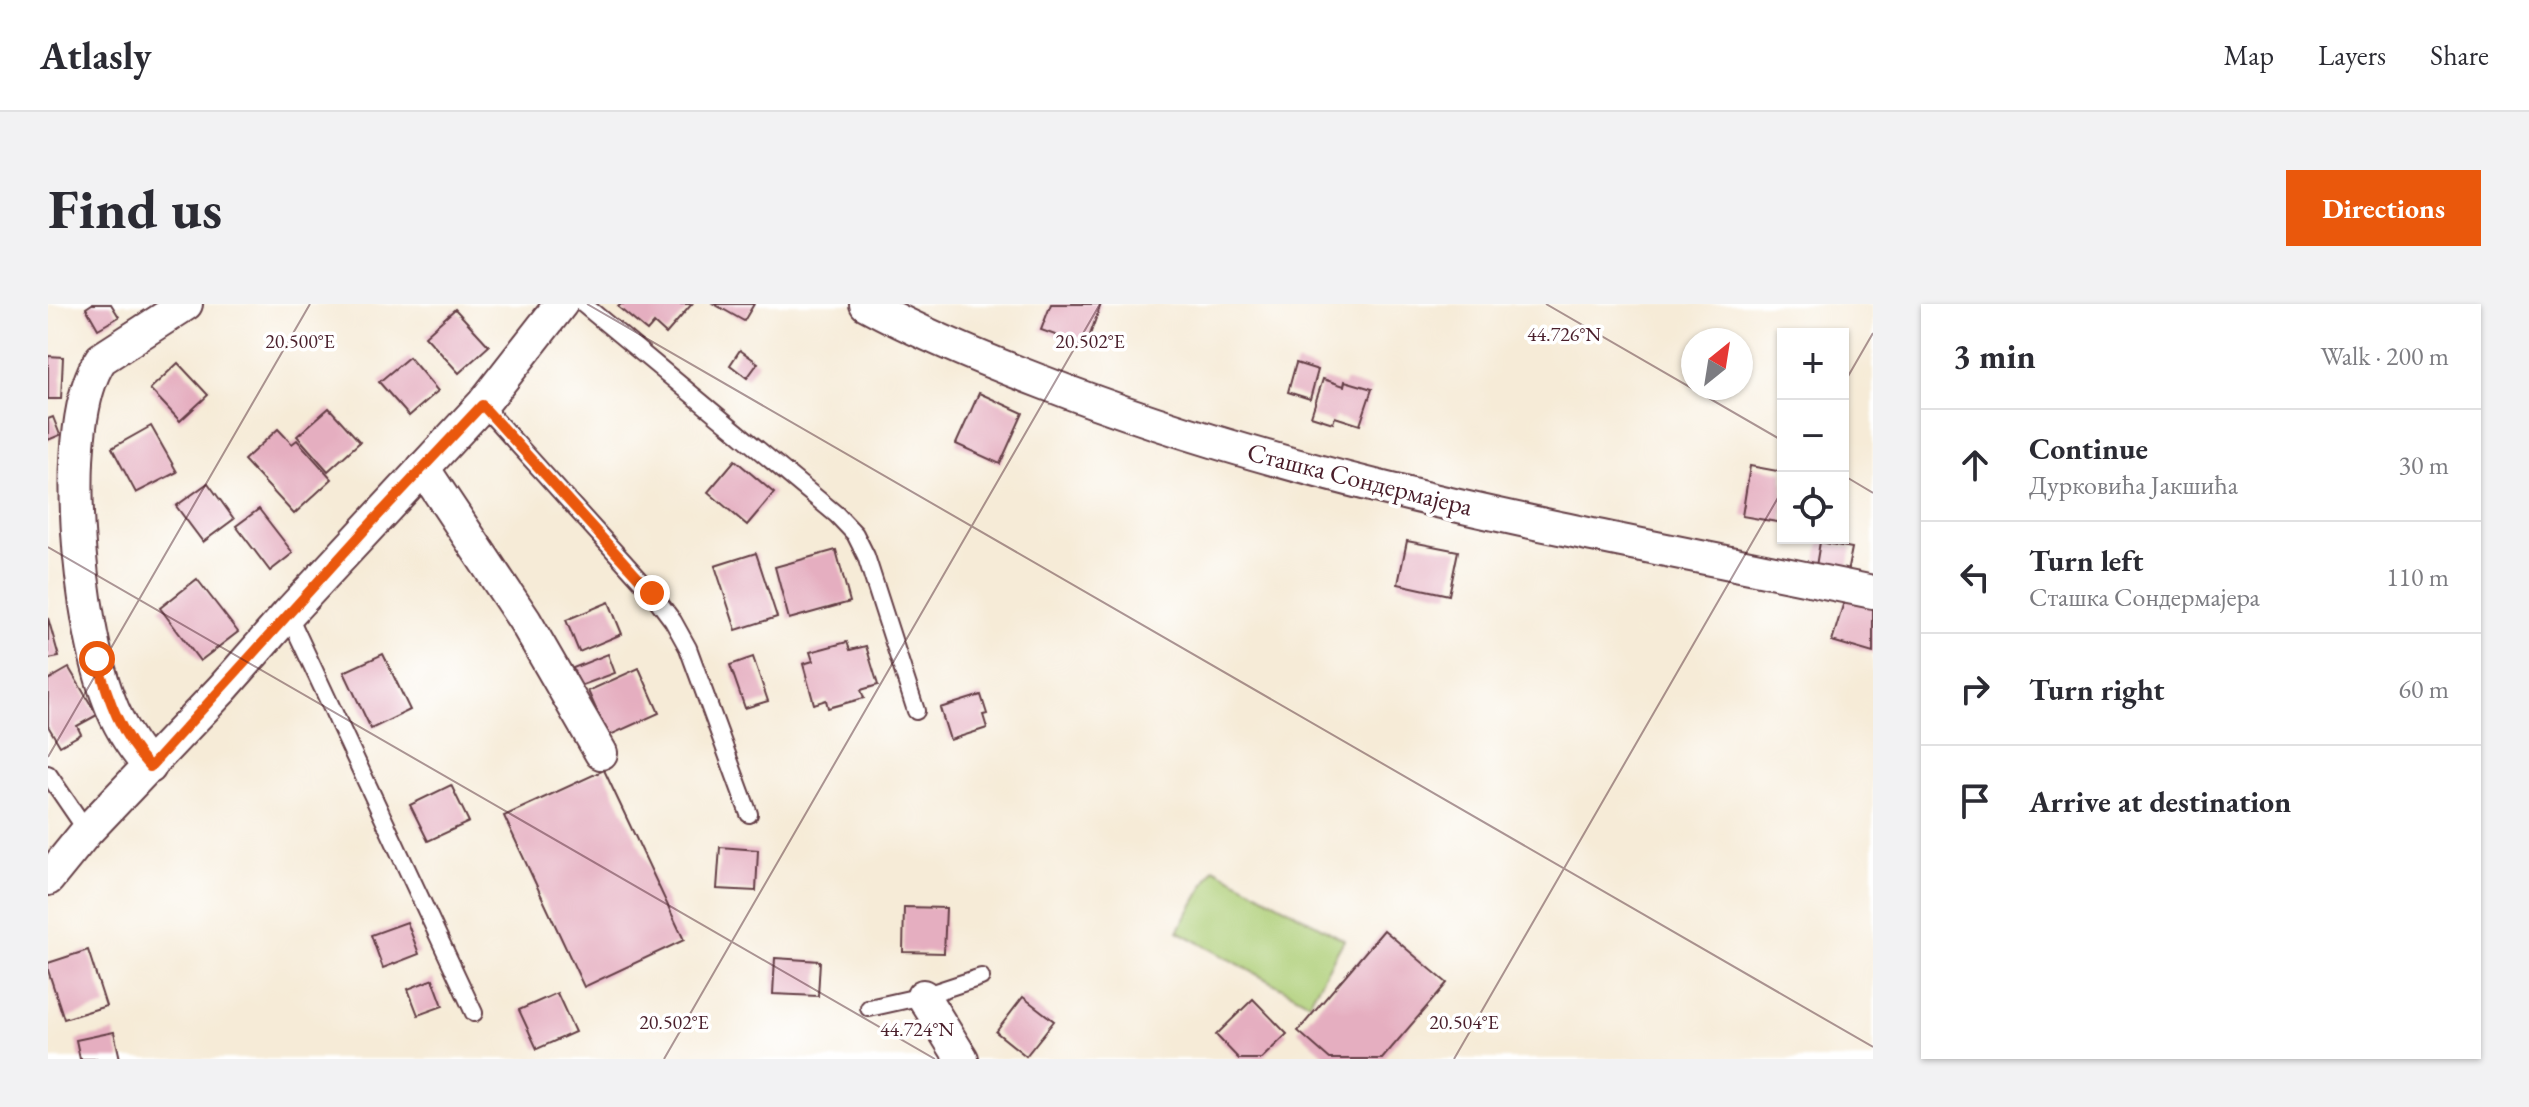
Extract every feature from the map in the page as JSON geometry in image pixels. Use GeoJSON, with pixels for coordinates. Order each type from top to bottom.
{"type":"FeatureCollection","features":[{"type":"Feature","properties":{"kind":"street"},"geometry":{"type":"LineString","coordinates":[[150,767],[136,752],[118,720],[107,697],[97,659],[79,551],[76,450],[88,386],[92,372],[101,359],[186,304]]}},
{"type":"Feature","properties":{"kind":"street"},"geometry":{"type":"LineString","coordinates":[[48,879],[87,831],[150,767],[482,405],[561,304]]}},
{"type":"Feature","properties":{"kind":"street","name":"Сташка Сондермајера"},"geometry":{"type":"LineString","coordinates":[[866,304],[953,348],[1113,410],[1292,465],[1510,516],[1873,592]]}},
{"type":"Feature","properties":{"kind":"street"},"geometry":{"type":"LineString","coordinates":[[423,468],[525,621],[601,753]]}},
{"type":"Feature","properties":{"kind":"street"},"geometry":{"type":"LineString","coordinates":[[923,996],[962,1059]]}},
{"type":"Feature","properties":{"kind":"lane"},"geometry":{"type":"LineString","coordinates":[[583,304],[837,515],[855,534],[866,556],[916,711]]}},
{"type":"Feature","properties":{"kind":"lane"},"geometry":{"type":"LineString","coordinates":[[482,405],[652,593],[673,621],[688,648],[749,814]]}},
{"type":"Feature","properties":{"kind":"lane"},"geometry":{"type":"LineString","coordinates":[[288,614],[474,1013]]}},
{"type":"Feature","properties":{"kind":"lane"},"geometry":{"type":"LineString","coordinates":[[48,774],[87,831]]}},
{"type":"Feature","properties":{"kind":"lane"},"geometry":{"type":"LineString","coordinates":[[869,1008],[923,996],[981,977]]}},
{"type":"Feature","properties":{"kind":"green space"},"geometry":{"type":"Polygon","coordinates":[[[1214,868],[1344,940],[1309,1003],[1178,931],[1214,868]]]}},
{"type":"Feature","properties":{"kind":"building"},"geometry":{"type":"Polygon","coordinates":[[[92,304],[111,304],[119,317],[98,329],[86,308],[92,304]]]}},
{"type":"Feature","properties":{"kind":"building"},"geometry":{"type":"Polygon","coordinates":[[[621,304],[692,304],[666,334],[654,323],[647,331],[618,307],[621,304]]]}},
{"type":"Feature","properties":{"kind":"building"},"geometry":{"type":"Polygon","coordinates":[[[714,304],[754,304],[744,321],[714,304]]]}},
{"type":"Feature","properties":{"kind":"building"},"geometry":{"type":"Polygon","coordinates":[[[1051,304],[1101,304],[1086,346],[1041,330],[1051,304]]]}},
{"type":"Feature","properties":{"kind":"building"},"geometry":{"type":"Polygon","coordinates":[[[455,309],[489,346],[459,373],[425,336],[455,309]]]}},
{"type":"Feature","properties":{"kind":"building"},"geometry":{"type":"Polygon","coordinates":[[[740,350],[758,363],[747,378],[730,365],[740,350]]]}},
{"type":"Feature","properties":{"kind":"building"},"geometry":{"type":"Polygon","coordinates":[[[48,356],[63,357],[61,399],[48,399],[48,356]]]}},
{"type":"Feature","properties":{"kind":"building"},"geometry":{"type":"Polygon","coordinates":[[[409,357],[438,391],[409,416],[379,382],[409,357]]]}},
{"type":"Feature","properties":{"kind":"building"},"geometry":{"type":"Polygon","coordinates":[[[178,363],[208,395],[180,421],[150,389],[178,363]]]}},
{"type":"Feature","properties":{"kind":"building"},"geometry":{"type":"Polygon","coordinates":[[[1296,363],[1318,370],[1310,399],[1288,392],[1296,363]]]}},
{"type":"Feature","properties":{"kind":"building"},"geometry":{"type":"Polygon","coordinates":[[[1323,379],[1344,386],[1345,381],[1372,389],[1360,425],[1335,417],[1333,423],[1311,416],[1323,379]]]}},
{"type":"Feature","properties":{"kind":"building"},"geometry":{"type":"Polygon","coordinates":[[[979,393],[1023,413],[1000,464],[956,444],[979,393]]]}},
{"type":"Feature","properties":{"kind":"building"},"geometry":{"type":"Polygon","coordinates":[[[329,408],[360,442],[328,471],[297,436],[329,408]]]}},
{"type":"Feature","properties":{"kind":"building"},"geometry":{"type":"Polygon","coordinates":[[[53,417],[60,435],[48,440],[48,419],[53,417]]]}},
{"type":"Feature","properties":{"kind":"building"},"geometry":{"type":"Polygon","coordinates":[[[151,426],[177,472],[136,493],[112,448],[151,426]]]}},
{"type":"Feature","properties":{"kind":"building"},"geometry":{"type":"Polygon","coordinates":[[[278,429],[292,444],[297,440],[332,479],[294,514],[244,460],[278,429]]]}},
{"type":"Feature","properties":{"kind":"building"},"geometry":{"type":"Polygon","coordinates":[[[735,460],[774,493],[747,525],[708,492],[735,460]]]}},
{"type":"Feature","properties":{"kind":"building"},"geometry":{"type":"Polygon","coordinates":[[[1750,466],[1777,471],[1777,522],[1742,516],[1750,466]]]}},
{"type":"Feature","properties":{"kind":"building"},"geometry":{"type":"Polygon","coordinates":[[[208,483],[234,519],[203,542],[176,506],[208,483]]]}},
{"type":"Feature","properties":{"kind":"building"},"geometry":{"type":"Polygon","coordinates":[[[259,509],[293,553],[270,571],[236,526],[259,509]]]}},
{"type":"Feature","properties":{"kind":"building"},"geometry":{"type":"Polygon","coordinates":[[[1407,541],[1458,551],[1449,595],[1398,584],[1407,541]]]}},
{"type":"Feature","properties":{"kind":"building"},"geometry":{"type":"Polygon","coordinates":[[[1820,544],[1852,548],[1847,573],[1816,566],[1820,544]]]}},
{"type":"Feature","properties":{"kind":"building"},"geometry":{"type":"Polygon","coordinates":[[[836,550],[850,602],[789,619],[775,567],[836,550]]]}},
{"type":"Feature","properties":{"kind":"building"},"geometry":{"type":"Polygon","coordinates":[[[756,553],[777,617],[736,630],[715,566],[756,553]]]}},
{"type":"Feature","properties":{"kind":"building"},"geometry":{"type":"Polygon","coordinates":[[[197,579],[238,632],[200,661],[160,608],[197,579]]]}},
{"type":"Feature","properties":{"kind":"building"},"geometry":{"type":"Polygon","coordinates":[[[1847,592],[1873,599],[1873,653],[1832,641],[1847,592]]]}},
{"type":"Feature","properties":{"kind":"building"},"geometry":{"type":"Polygon","coordinates":[[[609,602],[622,634],[579,652],[566,620],[609,602]]]}},
{"type":"Feature","properties":{"kind":"building"},"geometry":{"type":"Polygon","coordinates":[[[48,618],[59,657],[48,659],[48,618]]]}},
{"type":"Feature","properties":{"kind":"building"},"geometry":{"type":"Polygon","coordinates":[[[847,642],[850,650],[866,646],[878,685],[861,690],[864,698],[828,708],[826,700],[814,704],[803,664],[813,661],[810,652],[847,642]]]}},
{"type":"Feature","properties":{"kind":"building"},"geometry":{"type":"Polygon","coordinates":[[[383,654],[410,710],[371,729],[344,672],[383,654]]]}},
{"type":"Feature","properties":{"kind":"building"},"geometry":{"type":"Polygon","coordinates":[[[608,654],[615,673],[580,686],[573,668],[608,654]]]}},
{"type":"Feature","properties":{"kind":"building"},"geometry":{"type":"Polygon","coordinates":[[[753,657],[768,701],[745,708],[730,665],[753,657]]]}},
{"type":"Feature","properties":{"kind":"building"},"geometry":{"type":"Polygon","coordinates":[[[69,668],[97,715],[77,726],[81,734],[60,746],[48,726],[48,680],[69,668]]]}},
{"type":"Feature","properties":{"kind":"building"},"geometry":{"type":"Polygon","coordinates":[[[639,668],[659,713],[608,736],[588,691],[639,668]]]}},
{"type":"Feature","properties":{"kind":"building"},"geometry":{"type":"Polygon","coordinates":[[[981,695],[987,714],[983,715],[987,728],[950,740],[940,708],[981,695]]]}},
{"type":"Feature","properties":{"kind":"building"},"geometry":{"type":"Polygon","coordinates":[[[604,770],[684,940],[584,987],[504,816],[604,770]]]}},
{"type":"Feature","properties":{"kind":"building"},"geometry":{"type":"Polygon","coordinates":[[[451,785],[469,822],[428,841],[410,805],[451,785]]]}},
{"type":"Feature","properties":{"kind":"building"},"geometry":{"type":"Polygon","coordinates":[[[720,847],[758,850],[756,891],[717,889],[720,847]]]}},
{"type":"Feature","properties":{"kind":"building"},"geometry":{"type":"Polygon","coordinates":[[[904,907],[946,908],[944,953],[903,952],[904,907]]]}},
{"type":"Feature","properties":{"kind":"building"},"geometry":{"type":"Polygon","coordinates":[[[407,922],[419,954],[383,968],[371,935],[407,922]]]}},
{"type":"Feature","properties":{"kind":"building"},"geometry":{"type":"Polygon","coordinates":[[[1384,930],[1447,983],[1382,1059],[1330,1059],[1298,1031],[1384,930]]]}},
{"type":"Feature","properties":{"kind":"building"},"geometry":{"type":"Polygon","coordinates":[[[88,950],[106,1006],[64,1019],[48,963],[88,950]]]}},
{"type":"Feature","properties":{"kind":"building"},"geometry":{"type":"Polygon","coordinates":[[[775,958],[820,961],[818,996],[773,994],[775,958]]]}},
{"type":"Feature","properties":{"kind":"building"},"geometry":{"type":"Polygon","coordinates":[[[433,979],[443,1006],[418,1015],[408,989],[433,979]]]}},
{"type":"Feature","properties":{"kind":"building"},"geometry":{"type":"Polygon","coordinates":[[[557,993],[575,1032],[537,1049],[519,1010],[557,993]]]}},
{"type":"Feature","properties":{"kind":"building"},"geometry":{"type":"Polygon","coordinates":[[[1023,997],[1054,1021],[1026,1056],[996,1032],[1023,997]]]}},
{"type":"Feature","properties":{"kind":"building"},"geometry":{"type":"Polygon","coordinates":[[[1253,999],[1287,1034],[1261,1059],[1239,1059],[1216,1035],[1253,999]]]}},
{"type":"Feature","properties":{"kind":"building"},"geometry":{"type":"Polygon","coordinates":[[[114,1032],[120,1059],[80,1059],[76,1040],[114,1032]]]}},
{"type":"Feature","properties":{"kind":"route"},"geometry":{"type":"LineString","coordinates":[[97,659],[107,697],[118,720],[136,752],[150,767],[482,405],[652,593]]}}]}
